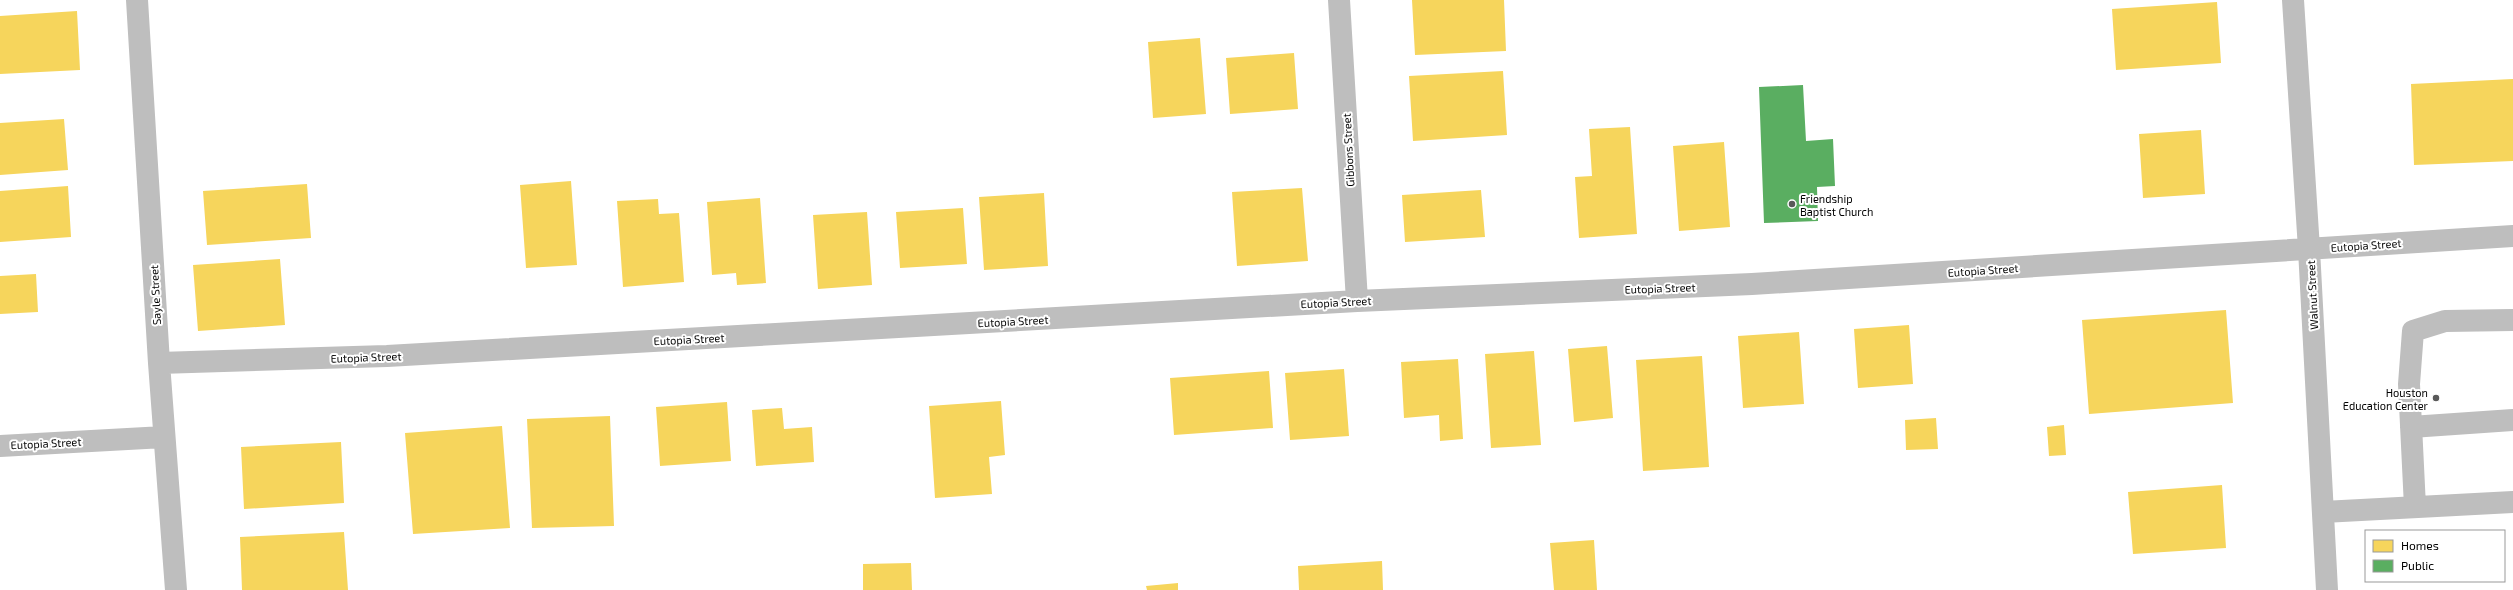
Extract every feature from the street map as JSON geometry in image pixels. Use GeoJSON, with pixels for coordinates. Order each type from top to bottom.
{"type":"FeatureCollection","features":[{"type":"Feature","properties":{"kind":"street","name":"Sayle Street"},"geometry":{"type":"LineString","coordinates":[[137,0],[159,363],[176,590]]}},
{"type":"Feature","properties":{"kind":"street","name":"Gibbons Street"},"geometry":{"type":"LineString","coordinates":[[1339,0],[1357,301]]}},
{"type":"Feature","properties":{"kind":"street","name":"Walnut Street"},"geometry":{"type":"LineString","coordinates":[[2293,0],[2309,249],[2327,590]]}},
{"type":"Feature","properties":{"kind":"street","name":"Eutopia Street"},"geometry":{"type":"LineString","coordinates":[[159,363],[395,356],[1357,301],[1752,284],[2513,236]]}},
{"type":"Feature","properties":{"kind":"street"},"geometry":{"type":"LineString","coordinates":[[2415,507],[2409,384],[2413,331],[2445,321],[2513,320]]}},
{"type":"Feature","properties":{"kind":"street"},"geometry":{"type":"LineString","coordinates":[[2411,427],[2513,420]]}},
{"type":"Feature","properties":{"kind":"street","name":"Eutopia Street"},"geometry":{"type":"LineString","coordinates":[[0,446],[164,437]]}},
{"type":"Feature","properties":{"kind":"street"},"geometry":{"type":"LineString","coordinates":[[2323,512],[2513,502]]}},
{"type":"Feature","properties":{"kind":"building: Homes"},"geometry":{"type":"Polygon","coordinates":[[[1412,0],[1504,0],[1506,51],[1415,55],[1412,0]]]}},
{"type":"Feature","properties":{"kind":"building: Homes"},"geometry":{"type":"Polygon","coordinates":[[[2217,2],[2221,63],[2116,70],[2112,9],[2217,2]]]}},
{"type":"Feature","properties":{"kind":"building: Homes"},"geometry":{"type":"Polygon","coordinates":[[[77,11],[80,70],[0,74],[0,16],[77,11]]]}},
{"type":"Feature","properties":{"kind":"building: Homes"},"geometry":{"type":"Polygon","coordinates":[[[1200,38],[1206,114],[1153,118],[1148,42],[1200,38]]]}},
{"type":"Feature","properties":{"kind":"building: Homes"},"geometry":{"type":"Polygon","coordinates":[[[1294,53],[1298,109],[1230,114],[1226,58],[1294,53]]]}},
{"type":"Feature","properties":{"kind":"building: Homes"},"geometry":{"type":"Polygon","coordinates":[[[1503,71],[1507,135],[1413,141],[1409,76],[1503,71]]]}},
{"type":"Feature","properties":{"kind":"building: Homes"},"geometry":{"type":"Polygon","coordinates":[[[2513,79],[2513,161],[2414,165],[2411,84],[2513,79]]]}},
{"type":"Feature","properties":{"kind":"building: Homes"},"geometry":{"type":"Polygon","coordinates":[[[64,119],[68,170],[0,175],[0,123],[64,119]]]}},
{"type":"Feature","properties":{"kind":"building: Homes"},"geometry":{"type":"Polygon","coordinates":[[[1630,127],[1637,234],[1579,238],[1575,177],[1592,176],[1589,129],[1630,127]]]}},
{"type":"Feature","properties":{"kind":"building: Homes"},"geometry":{"type":"Polygon","coordinates":[[[2201,130],[2205,194],[2143,198],[2139,134],[2201,130]]]}},
{"type":"Feature","properties":{"kind":"building: Homes"},"geometry":{"type":"Polygon","coordinates":[[[1724,142],[1730,227],[1679,231],[1673,146],[1724,142]]]}},
{"type":"Feature","properties":{"kind":"building: Homes"},"geometry":{"type":"Polygon","coordinates":[[[571,181],[577,265],[526,268],[520,185],[571,181]]]}},
{"type":"Feature","properties":{"kind":"building: Homes"},"geometry":{"type":"Polygon","coordinates":[[[307,184],[311,238],[207,245],[203,191],[307,184]]]}},
{"type":"Feature","properties":{"kind":"building: Homes"},"geometry":{"type":"Polygon","coordinates":[[[68,186],[71,237],[0,242],[0,191],[68,186]]]}},
{"type":"Feature","properties":{"kind":"building: Homes"},"geometry":{"type":"Polygon","coordinates":[[[1302,188],[1308,261],[1237,266],[1232,192],[1302,188]]]}},
{"type":"Feature","properties":{"kind":"building: Homes"},"geometry":{"type":"Polygon","coordinates":[[[1481,190],[1485,237],[1405,242],[1402,195],[1481,190]]]}},
{"type":"Feature","properties":{"kind":"building: Homes"},"geometry":{"type":"Polygon","coordinates":[[[1044,193],[1048,266],[984,270],[979,197],[1044,193]]]}},
{"type":"Feature","properties":{"kind":"building: Homes"},"geometry":{"type":"Polygon","coordinates":[[[760,198],[766,283],[737,285],[736,273],[712,275],[707,202],[760,198]]]}},
{"type":"Feature","properties":{"kind":"building: Homes"},"geometry":{"type":"Polygon","coordinates":[[[658,199],[659,214],[679,213],[684,282],[623,287],[617,201],[658,199]]]}},
{"type":"Feature","properties":{"kind":"building: Homes"},"geometry":{"type":"Polygon","coordinates":[[[963,208],[967,264],[900,268],[896,212],[963,208]]]}},
{"type":"Feature","properties":{"kind":"building: Homes"},"geometry":{"type":"Polygon","coordinates":[[[867,212],[872,285],[818,289],[813,215],[867,212]]]}},
{"type":"Feature","properties":{"kind":"building: Homes"},"geometry":{"type":"Polygon","coordinates":[[[280,259],[285,325],[198,331],[193,265],[280,259]]]}},
{"type":"Feature","properties":{"kind":"building: Homes"},"geometry":{"type":"Polygon","coordinates":[[[36,274],[38,312],[0,314],[0,276],[36,274]]]}},
{"type":"Feature","properties":{"kind":"building: Homes"},"geometry":{"type":"Polygon","coordinates":[[[2226,310],[2233,403],[2089,414],[2082,320],[2226,310]]]}},
{"type":"Feature","properties":{"kind":"building: Homes"},"geometry":{"type":"Polygon","coordinates":[[[1909,325],[1913,384],[1858,388],[1854,329],[1909,325]]]}},
{"type":"Feature","properties":{"kind":"building: Homes"},"geometry":{"type":"Polygon","coordinates":[[[1799,332],[1804,404],[1743,408],[1738,336],[1799,332]]]}},
{"type":"Feature","properties":{"kind":"building: Homes"},"geometry":{"type":"Polygon","coordinates":[[[1607,346],[1613,418],[1574,422],[1568,349],[1607,346]]]}},
{"type":"Feature","properties":{"kind":"building: Homes"},"geometry":{"type":"Polygon","coordinates":[[[1534,351],[1541,445],[1491,448],[1485,354],[1534,351]]]}},
{"type":"Feature","properties":{"kind":"building: Homes"},"geometry":{"type":"Polygon","coordinates":[[[1702,356],[1709,467],[1643,471],[1636,360],[1702,356]]]}},
{"type":"Feature","properties":{"kind":"building: Homes"},"geometry":{"type":"Polygon","coordinates":[[[1458,359],[1463,439],[1440,441],[1439,415],[1404,418],[1401,362],[1458,359]]]}},
{"type":"Feature","properties":{"kind":"building: Homes"},"geometry":{"type":"Polygon","coordinates":[[[1344,369],[1349,436],[1290,440],[1285,373],[1344,369]]]}},
{"type":"Feature","properties":{"kind":"building: Homes"},"geometry":{"type":"Polygon","coordinates":[[[1269,371],[1273,428],[1174,435],[1170,378],[1269,371]]]}},
{"type":"Feature","properties":{"kind":"building: Homes"},"geometry":{"type":"Polygon","coordinates":[[[1001,401],[1005,455],[989,457],[992,494],[935,498],[929,406],[1001,401]]]}},
{"type":"Feature","properties":{"kind":"building: Homes"},"geometry":{"type":"Polygon","coordinates":[[[727,402],[731,461],[660,466],[656,407],[727,402]]]}},
{"type":"Feature","properties":{"kind":"building: Homes"},"geometry":{"type":"Polygon","coordinates":[[[782,408],[784,429],[812,427],[814,462],[756,466],[752,410],[782,408]]]}},
{"type":"Feature","properties":{"kind":"building: Homes"},"geometry":{"type":"Polygon","coordinates":[[[610,416],[614,526],[532,528],[527,419],[610,416]]]}},
{"type":"Feature","properties":{"kind":"building: Homes"},"geometry":{"type":"Polygon","coordinates":[[[1936,418],[1938,449],[1906,450],[1905,420],[1936,418]]]}},
{"type":"Feature","properties":{"kind":"building: Homes"},"geometry":{"type":"Polygon","coordinates":[[[2064,425],[2066,455],[2049,456],[2047,427],[2064,425]]]}},
{"type":"Feature","properties":{"kind":"building: Homes"},"geometry":{"type":"Polygon","coordinates":[[[502,426],[510,528],[413,534],[405,433],[502,426]]]}},
{"type":"Feature","properties":{"kind":"building: Homes"},"geometry":{"type":"Polygon","coordinates":[[[341,442],[344,503],[244,509],[241,447],[341,442]]]}},
{"type":"Feature","properties":{"kind":"building: Homes"},"geometry":{"type":"Polygon","coordinates":[[[2222,485],[2226,548],[2133,554],[2128,492],[2222,485]]]}},
{"type":"Feature","properties":{"kind":"building: Homes"},"geometry":{"type":"Polygon","coordinates":[[[344,532],[348,590],[242,590],[240,537],[344,532]]]}},
{"type":"Feature","properties":{"kind":"building: Homes"},"geometry":{"type":"Polygon","coordinates":[[[1594,540],[1597,590],[1554,590],[1550,543],[1594,540]]]}},
{"type":"Feature","properties":{"kind":"building: Homes"},"geometry":{"type":"Polygon","coordinates":[[[1382,561],[1383,590],[1299,590],[1298,566],[1382,561]]]}},
{"type":"Feature","properties":{"kind":"building: Homes"},"geometry":{"type":"Polygon","coordinates":[[[911,563],[912,590],[863,590],[863,564],[911,563]]]}},
{"type":"Feature","properties":{"kind":"building: Homes"},"geometry":{"type":"Polygon","coordinates":[[[1178,583],[1178,590],[1147,590],[1146,586],[1178,583]]]}},
{"type":"Feature","properties":{"kind":"building: Public"},"geometry":{"type":"Polygon","coordinates":[[[1803,85],[1806,141],[1833,139],[1835,186],[1817,187],[1818,221],[1764,223],[1759,87],[1803,85]]]}},
{"type":"Feature","properties":{"kind":"place","name":"Friendship Baptist Church"},"geometry":{"type":"Point","coordinates":[1792,204]}},
{"type":"Feature","properties":{"kind":"place","name":"Houston Education Center"},"geometry":{"type":"Point","coordinates":[2436,398]}}]}
